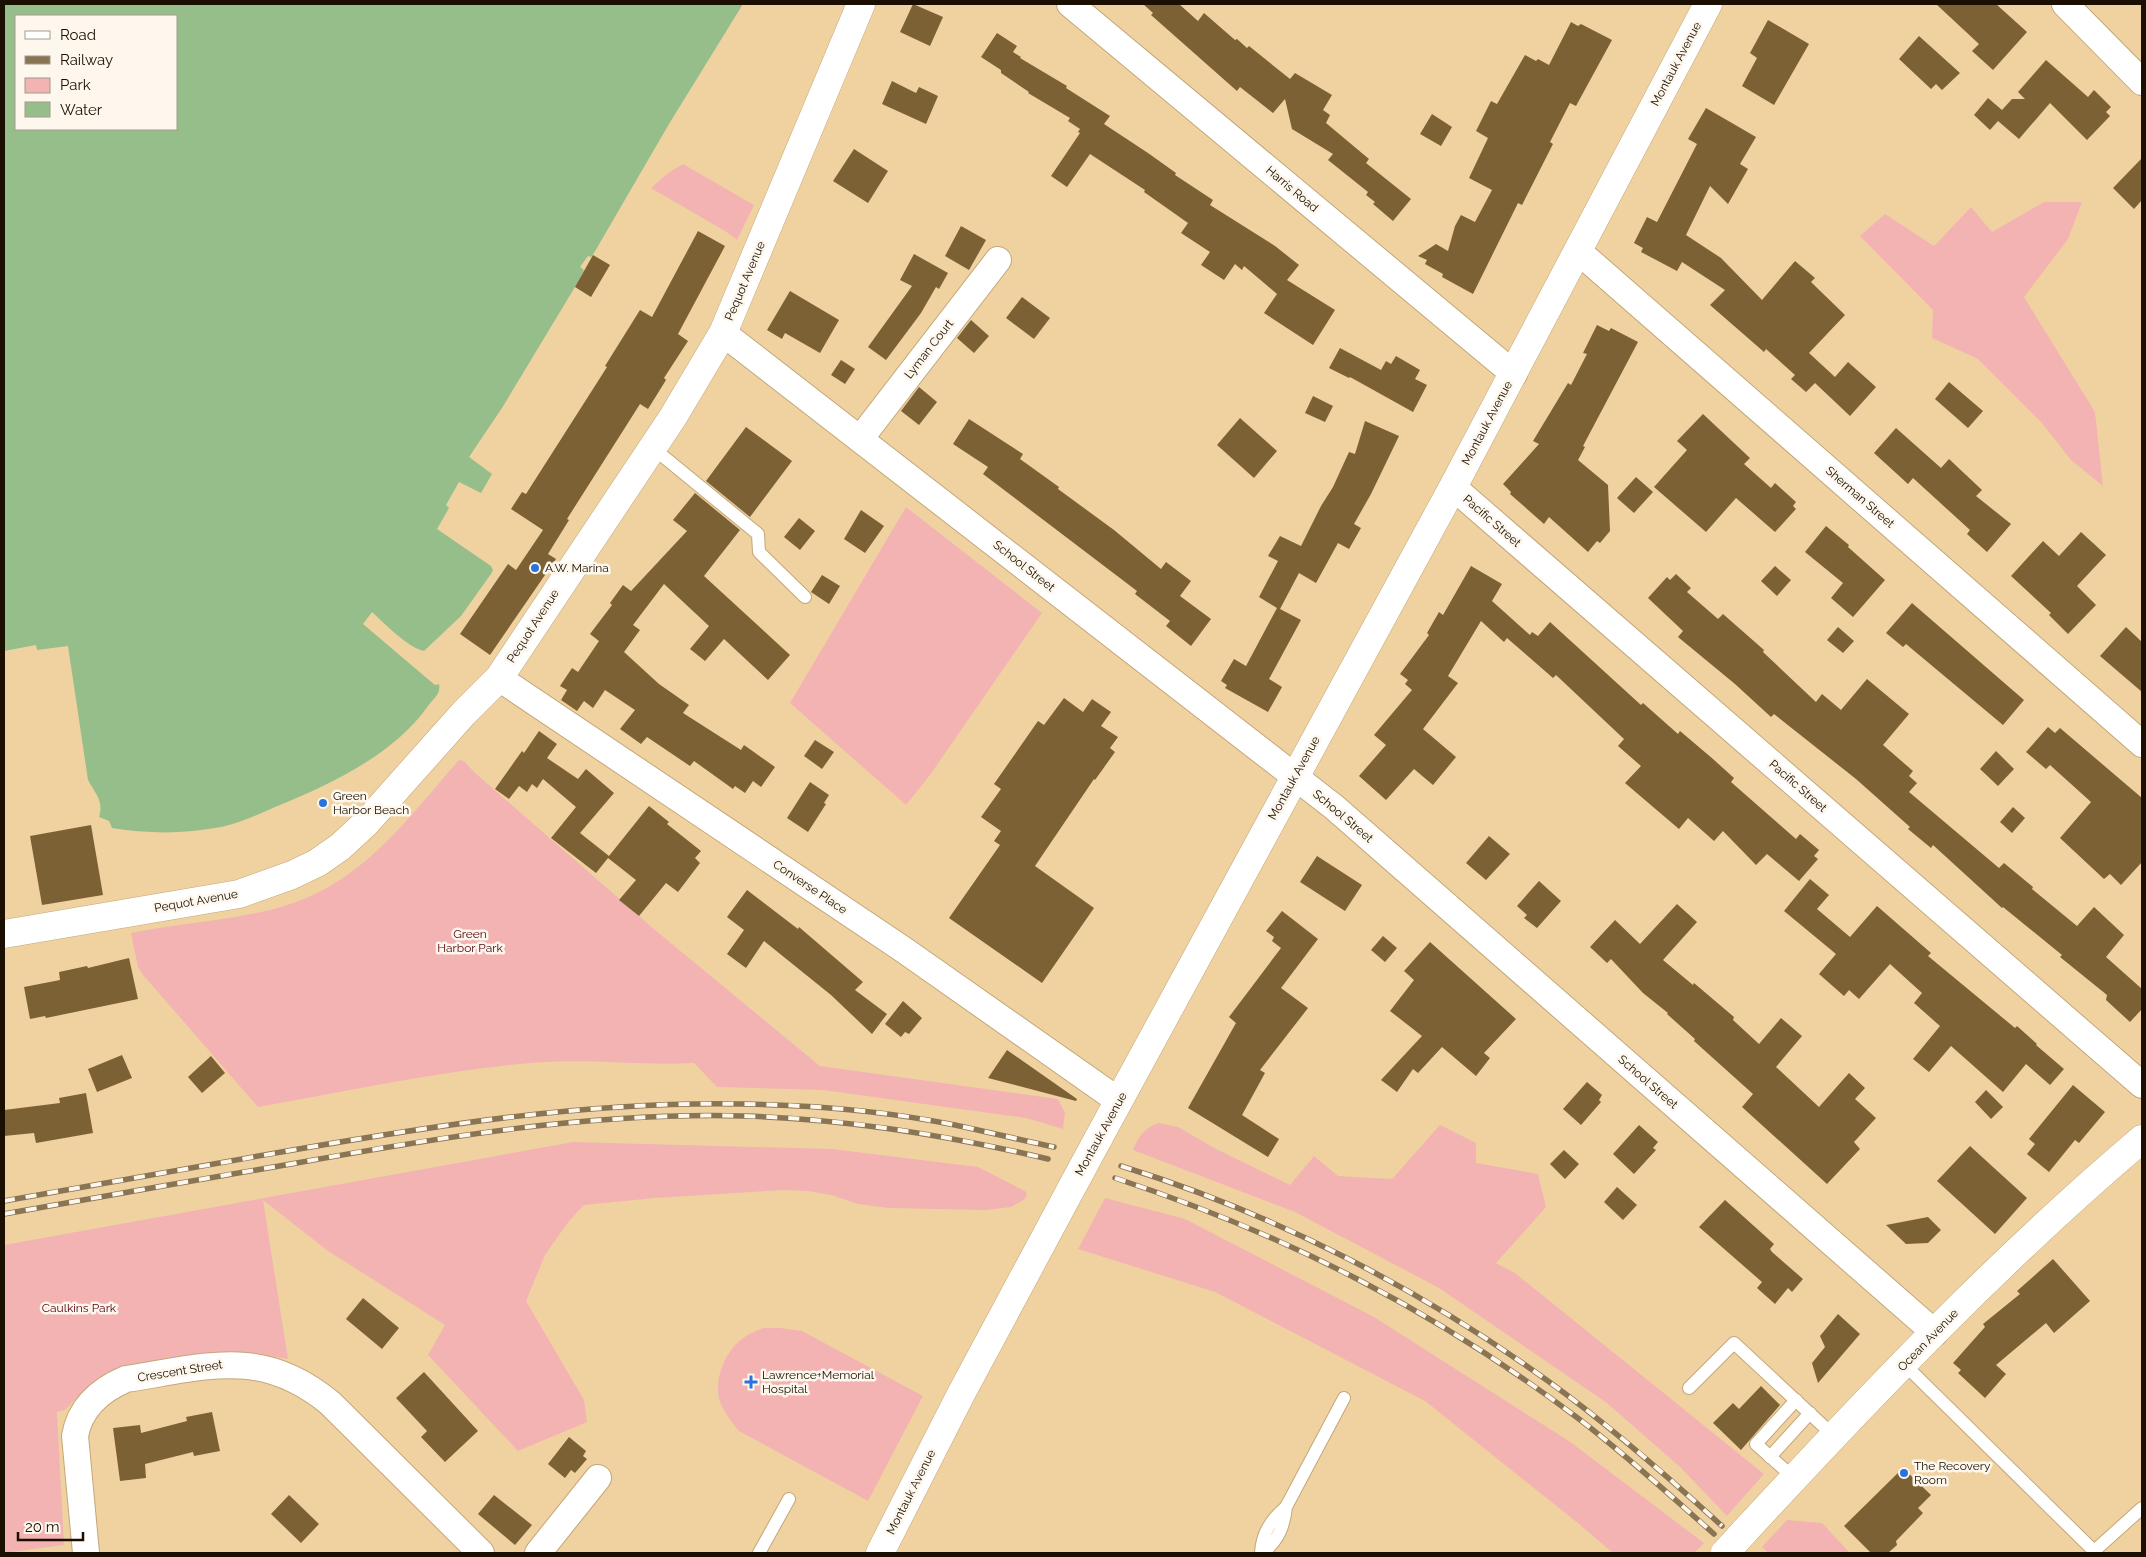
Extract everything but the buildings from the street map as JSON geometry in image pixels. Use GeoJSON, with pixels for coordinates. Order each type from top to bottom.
{"type":"FeatureCollection","features":[{"type":"Feature","properties":{"kind":"street","name":"Pequot Avenue"},"geometry":{"type":"LineString","coordinates":[[4,934],[239,894],[317,863],[340,847],[366,823],[463,714],[499,678],[673,417],[723,333],[861,4]]}},
{"type":"Feature","properties":{"kind":"street","name":"Harris Road"},"geometry":{"type":"LineString","coordinates":[[1070,4],[1514,374]]}},
{"type":"Feature","properties":{"kind":"street","name":"Montauk Avenue"},"geometry":{"type":"LineString","coordinates":[[880,1553],[1071,1189],[1514,374],[1708,4]]}},
{"type":"Feature","properties":{"kind":"street"},"geometry":{"type":"LineString","coordinates":[[2065,4],[2142,82]]}},
{"type":"Feature","properties":{"kind":"street","name":"Sherman Street"},"geometry":{"type":"LineString","coordinates":[[1578,250],[2142,744]]}},
{"type":"Feature","properties":{"kind":"street","name":"Lyman Court"},"geometry":{"type":"LineString","coordinates":[[860,439],[998,260]]}},
{"type":"Feature","properties":{"kind":"street","name":"School Street"},"geometry":{"type":"LineString","coordinates":[[723,333],[1295,776],[1349,820],[1935,1332]]}},
{"type":"Feature","properties":{"kind":"street","name":"Pacific Street"},"geometry":{"type":"LineString","coordinates":[[1453,487],[2142,1085]]}},
{"type":"Feature","properties":{"kind":"street","name":"Converse Place"},"geometry":{"type":"LineString","coordinates":[[499,678],[904,950],[1119,1101]]}},
{"type":"Feature","properties":{"kind":"street","name":"Ocean Avenue"},"geometry":{"type":"LineString","coordinates":[[1725,1553],[1834,1436],[1999,1268],[2142,1138]]}},
{"type":"Feature","properties":{"kind":"street","name":"Crescent Street"},"geometry":{"type":"LineString","coordinates":[[86,1553],[75,1436],[78,1422],[94,1398],[114,1384],[126,1380],[226,1364],[271,1370],[310,1386],[330,1403],[481,1553]]}},
{"type":"Feature","properties":{"kind":"street"},"geometry":{"type":"LineString","coordinates":[[538,1553],[598,1478]]}},
{"type":"Feature","properties":{"kind":"lane"},"geometry":{"type":"LineString","coordinates":[[653,448],[758,534],[759,552],[805,597]]}},
{"type":"Feature","properties":{"kind":"lane"},"geometry":{"type":"LineString","coordinates":[[1689,1388],[1734,1343],[1834,1436]]}},
{"type":"Feature","properties":{"kind":"lane"},"geometry":{"type":"LineString","coordinates":[[1904,1364],[2093,1552],[2142,1508]]}},
{"type":"Feature","properties":{"kind":"lane"},"geometry":{"type":"LineString","coordinates":[[1262,1553],[1273,1545],[1284,1526],[1286,1507],[1344,1398]]}},
{"type":"Feature","properties":{"kind":"lane"},"geometry":{"type":"LineString","coordinates":[[1794,1478],[1756,1444],[1796,1400]]}},
{"type":"Feature","properties":{"kind":"lane"},"geometry":{"type":"LineString","coordinates":[[1770,1457],[1810,1413]]}},
{"type":"Feature","properties":{"kind":"lane"},"geometry":{"type":"LineString","coordinates":[[759,1553],[789,1499]]}},
{"type":"Feature","properties":{"kind":"green space"},"geometry":{"type":"Polygon","coordinates":[[[683,164],[754,205],[737,240],[651,188],[668,173],[683,164]]]}},
{"type":"Feature","properties":{"kind":"green space"},"geometry":{"type":"Polygon","coordinates":[[[2044,202],[2082,202],[2068,239],[2024,297],[2095,412],[2103,486],[2071,460],[2041,422],[1978,359],[1932,338],[1933,310],[1860,236],[1885,214],[1934,246],[1971,207],[1992,232],[2044,202]]]}},
{"type":"Feature","properties":{"kind":"green space"},"geometry":{"type":"Polygon","coordinates":[[[906,507],[1042,613],[930,775],[906,805],[790,703],[906,507]]]}},
{"type":"Feature","properties":{"kind":"green space","name":"Green Harbor Park"},"geometry":{"type":"Polygon","coordinates":[[[459,760],[464,761],[474,772],[655,930],[820,1066],[1058,1099],[1065,1113],[1063,1129],[1026,1118],[823,1090],[717,1087],[694,1063],[653,1064],[572,1061],[531,1063],[429,1076],[258,1107],[143,975],[138,967],[131,933],[270,910],[301,900],[329,887],[376,852],[418,808],[459,760]]]}},
{"type":"Feature","properties":{"kind":"green space"},"geometry":{"type":"Polygon","coordinates":[[[1159,1123],[1178,1127],[1216,1149],[1290,1185],[1314,1156],[1338,1176],[1392,1179],[1440,1125],[1476,1143],[1476,1163],[1538,1174],[1546,1207],[1496,1263],[1515,1273],[1764,1474],[1727,1516],[1680,1467],[1607,1403],[1439,1288],[1295,1212],[1133,1150],[1143,1133],[1149,1127],[1159,1123]]]}},
{"type":"Feature","properties":{"kind":"green space","name":"Caulkins Park"},"geometry":{"type":"Polygon","coordinates":[[[573,1142],[832,1149],[978,1167],[1025,1191],[1027,1194],[1025,1199],[1011,1207],[986,1210],[888,1208],[858,1204],[831,1195],[808,1191],[784,1190],[655,1198],[584,1205],[569,1221],[545,1255],[526,1301],[584,1400],[587,1422],[518,1451],[428,1355],[445,1325],[328,1251],[263,1200],[288,1359],[244,1352],[186,1357],[119,1370],[86,1388],[65,1410],[57,1412],[64,1545],[4,1553],[4,1245],[573,1142]]]}},
{"type":"Feature","properties":{"kind":"green space"},"geometry":{"type":"Polygon","coordinates":[[[1105,1198],[1185,1219],[1374,1317],[1569,1441],[1704,1543],[1694,1553],[1613,1553],[1425,1401],[1215,1292],[1078,1249],[1105,1198]]]}},
{"type":"Feature","properties":{"kind":"green space"},"geometry":{"type":"Polygon","coordinates":[[[763,1328],[802,1331],[923,1396],[868,1501],[739,1431],[726,1413],[718,1394],[719,1376],[722,1367],[736,1344],[763,1328]]]}},
{"type":"Feature","properties":{"kind":"green space"},"geometry":{"type":"Polygon","coordinates":[[[1787,1520],[1822,1523],[1850,1553],[1768,1553],[1762,1547],[1787,1520]]]}},
{"type":"Feature","properties":{"kind":"water"},"geometry":{"type":"Polygon","coordinates":[[[4,4],[743,4],[669,124],[594,253],[591,257],[588,256],[580,267],[584,270],[578,282],[502,408],[469,457],[492,474],[481,493],[459,482],[446,505],[449,508],[437,529],[491,566],[493,570],[491,574],[461,616],[424,651],[417,649],[404,640],[372,612],[363,624],[435,685],[439,684],[439,691],[436,696],[414,724],[379,754],[359,767],[317,789],[235,823],[221,827],[180,832],[153,832],[112,828],[109,821],[99,817],[100,802],[88,780],[68,646],[37,650],[36,645],[4,651],[4,4]]]}},
{"type":"Feature","properties":{"kind":"railway"},"geometry":{"type":"LineString","coordinates":[[4,1201],[400,1132],[514,1117],[628,1106],[743,1104],[849,1110],[929,1120],[1054,1147]]}},
{"type":"Feature","properties":{"kind":"railway"},"geometry":{"type":"LineString","coordinates":[[4,1214],[460,1136],[516,1128],[630,1118],[744,1116],[821,1121],[935,1136],[1048,1159]]}},
{"type":"Feature","properties":{"kind":"railway"},"geometry":{"type":"LineString","coordinates":[[1121,1166],[1234,1206],[1289,1230],[1396,1284],[1448,1315],[1499,1347],[1571,1398],[1637,1451],[1722,1526]]}},
{"type":"Feature","properties":{"kind":"railway"},"geometry":{"type":"LineString","coordinates":[[1115,1178],[1178,1200],[1299,1250],[1414,1310],[1525,1380],[1579,1419],[1631,1461],[1714,1534]]}},
{"type":"Feature","properties":{"kind":"place","name":"A.W. Marina"},"geometry":{"type":"Point","coordinates":[535,568]}},
{"type":"Feature","properties":{"kind":"place","name":"Green Harbor Beach"},"geometry":{"type":"Point","coordinates":[323,803]}},
{"type":"Feature","properties":{"kind":"place","name":"Lawrence+Memorial Hospital"},"geometry":{"type":"Point","coordinates":[751,1382]}},
{"type":"Feature","properties":{"kind":"place","name":"The Recovery Room"},"geometry":{"type":"Point","coordinates":[1904,1473]}}]}
